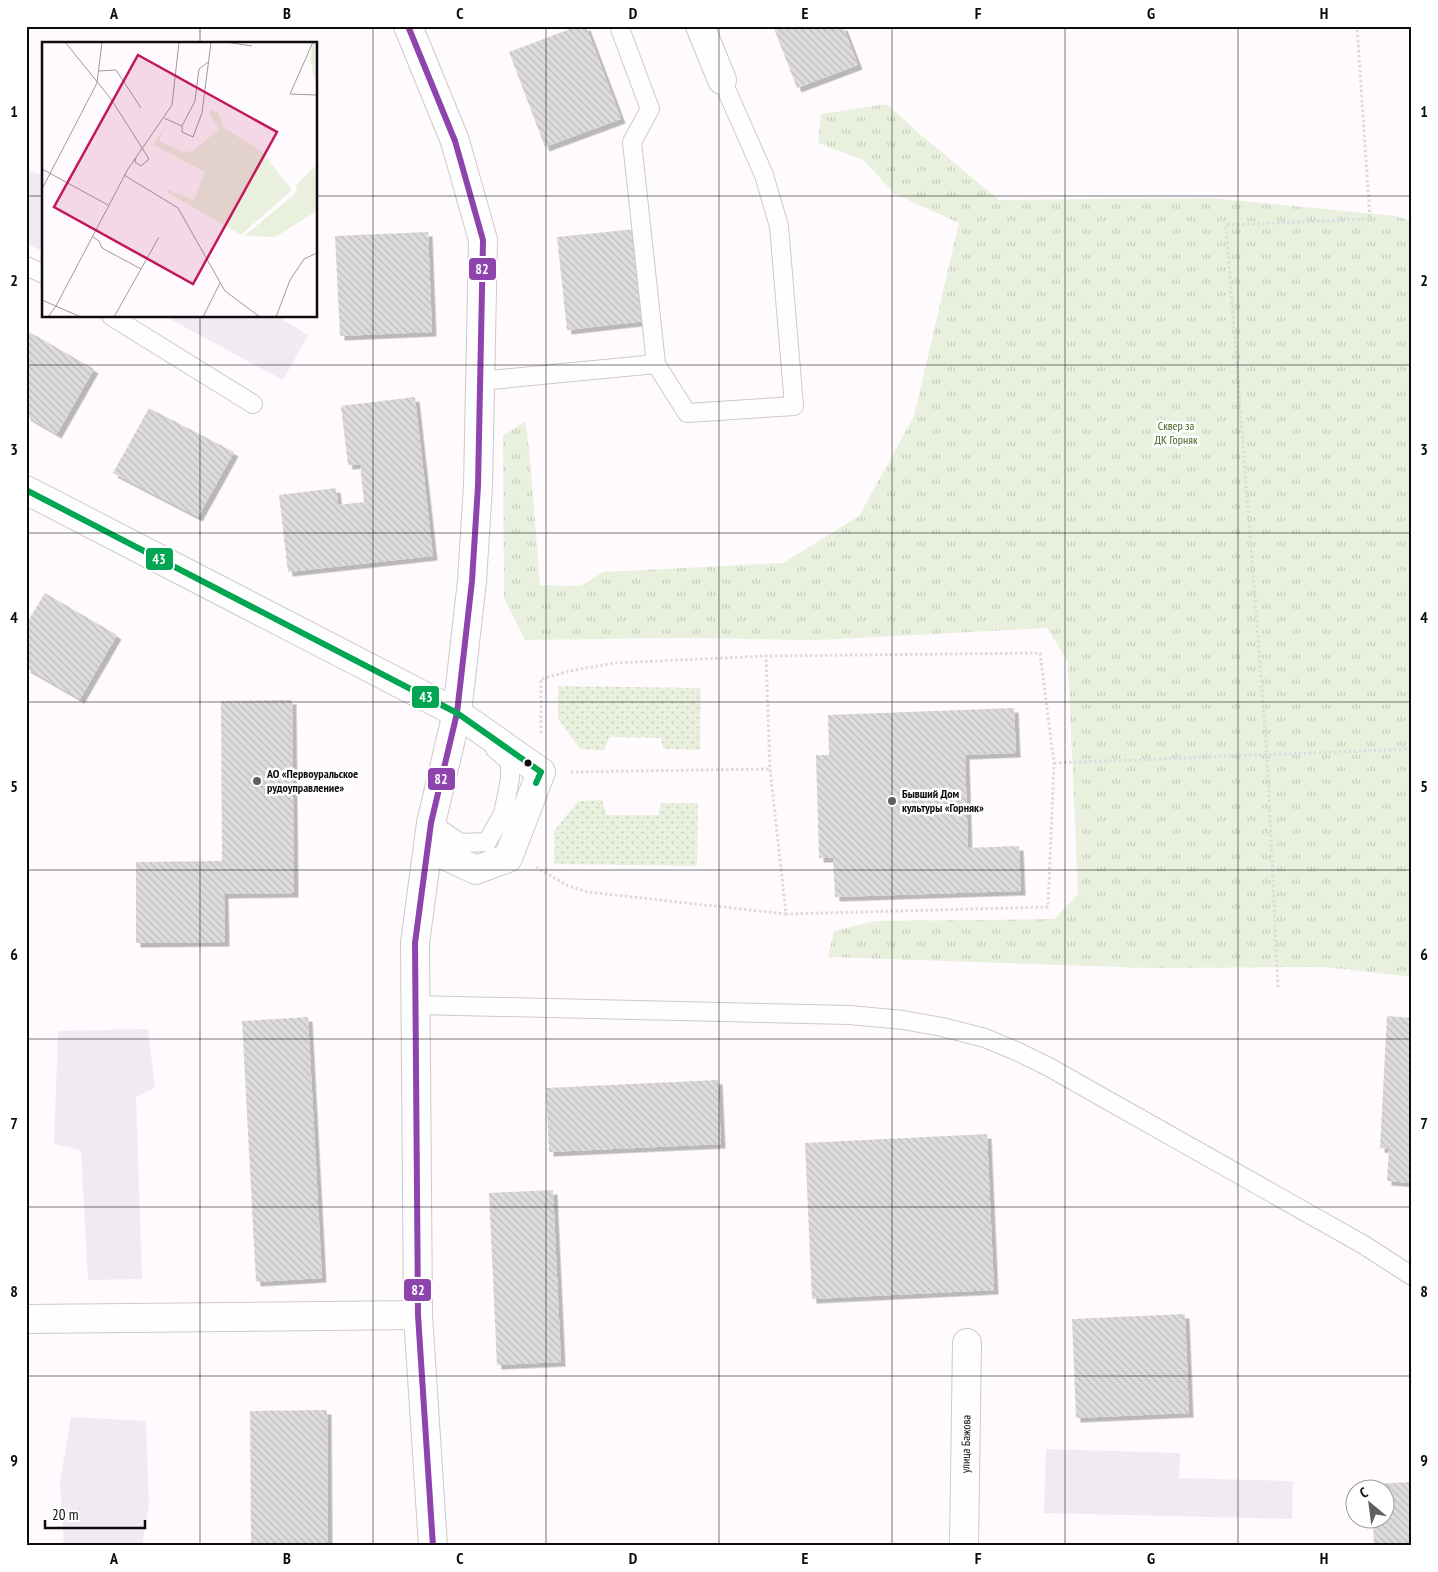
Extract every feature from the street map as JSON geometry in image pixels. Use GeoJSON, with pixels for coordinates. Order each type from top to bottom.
{"type":"FeatureCollection","features":[{"type":"Feature","properties":{"kind":"street"},"geometry":{"type":"LineString","coordinates":[[408,26],[455,141],[483,240],[478,486],[472,581],[457,713],[431,823],[415,943],[418,1315],[432,1546]]}},
{"type":"Feature","properties":{"kind":"street"},"geometry":{"type":"LineString","coordinates":[[700,26],[722,80]]}},
{"type":"Feature","properties":{"kind":"street"},"geometry":{"type":"LineString","coordinates":[[26,490],[457,713],[540,772],[508,858],[476,870],[446,856],[431,823]]}},
{"type":"Feature","properties":{"kind":"street"},"geometry":{"type":"LineString","coordinates":[[26,1319],[418,1315]]}},
{"type":"Feature","properties":{"kind":"street","name":"улица Бажова"},"geometry":{"type":"LineString","coordinates":[[964,1546],[968,1343]]}},
{"type":"Feature","properties":{"kind":"lane"},"geometry":{"type":"LineString","coordinates":[[620,26],[650,109],[632,142],[656,364],[687,413],[794,406],[779,226],[764,175],[722,80]]}},
{"type":"Feature","properties":{"kind":"lane"},"geometry":{"type":"LineString","coordinates":[[26,266],[42,273]]}},
{"type":"Feature","properties":{"kind":"lane"},"geometry":{"type":"LineString","coordinates":[[114,318],[253,404]]}},
{"type":"Feature","properties":{"kind":"lane"},"geometry":{"type":"LineString","coordinates":[[480,381],[656,364]]}},
{"type":"Feature","properties":{"kind":"lane"},"geometry":{"type":"LineString","coordinates":[[431,823],[460,843],[487,842],[503,814],[510,779],[510,762],[457,713]]}},
{"type":"Feature","properties":{"kind":"lane"},"geometry":{"type":"LineString","coordinates":[[416,1005],[850,1015],[903,1020],[942,1027],[985,1038],[1047,1066],[1364,1245],[1412,1276]]}},
{"type":"Feature","properties":{"kind":"path"},"geometry":{"type":"LineString","coordinates":[[1278,987],[1267,754],[1226,225],[1370,219],[1357,26]]}},
{"type":"Feature","properties":{"kind":"path"},"geometry":{"type":"LineString","coordinates":[[535,866],[568,886],[588,892],[786,914],[1048,907],[1054,762],[1040,653],[766,656],[615,663],[574,670],[541,679],[540,772],[770,769]]}},
{"type":"Feature","properties":{"kind":"path"},"geometry":{"type":"LineString","coordinates":[[766,656],[770,769],[786,914]]}},
{"type":"Feature","properties":{"kind":"path"},"geometry":{"type":"LineString","coordinates":[[1054,762],[1412,749]]}},
{"type":"Feature","properties":{"kind":"shaded area"},"geometry":{"type":"Polygon","coordinates":[[[26,170],[42,174],[42,251],[26,243],[26,170]]]}},
{"type":"Feature","properties":{"kind":"shaded area"},"geometry":{"type":"Polygon","coordinates":[[[168,318],[280,318],[308,335],[283,380],[168,318]]]}},
{"type":"Feature","properties":{"kind":"shaded area"},"geometry":{"type":"Polygon","coordinates":[[[148,1029],[155,1088],[136,1097],[142,1279],[88,1280],[81,1150],[54,1144],[58,1031],[148,1029]]]}},
{"type":"Feature","properties":{"kind":"shaded area"},"geometry":{"type":"Polygon","coordinates":[[[71,1417],[146,1421],[149,1504],[142,1546],[64,1546],[60,1482],[71,1417]]]}},
{"type":"Feature","properties":{"kind":"shaded area"},"geometry":{"type":"Polygon","coordinates":[[[1046,1449],[1180,1453],[1179,1478],[1293,1481],[1292,1519],[1044,1513],[1046,1449]]]}},
{"type":"Feature","properties":{"kind":"green space","name":"Сквер за ДК Горняк"},"geometry":{"type":"Polygon","coordinates":[[[887,104],[999,200],[1211,198],[1396,216],[1412,221],[1412,977],[1326,967],[1150,968],[828,957],[834,931],[875,921],[1054,919],[1078,894],[1068,662],[1047,628],[820,640],[681,638],[525,640],[504,598],[503,436],[525,421],[529,448],[540,585],[581,586],[603,572],[783,563],[859,516],[914,416],[959,223],[895,194],[863,160],[818,143],[821,114],[887,104]]]}},
{"type":"Feature","properties":{"kind":"green space"},"geometry":{"type":"Polygon","coordinates":[[[558,686],[701,688],[700,750],[663,749],[661,738],[609,737],[604,751],[580,749],[558,719],[558,686]]]}},
{"type":"Feature","properties":{"kind":"green space"},"geometry":{"type":"Polygon","coordinates":[[[602,800],[607,815],[658,815],[661,803],[698,803],[697,866],[554,864],[554,831],[578,801],[602,800]]]}},
{"type":"Feature","properties":{"kind":"building"},"geometry":{"type":"Polygon","coordinates":[[[578,26],[586,26],[621,119],[545,147],[509,52],[578,26]]]}},
{"type":"Feature","properties":{"kind":"building"},"geometry":{"type":"Polygon","coordinates":[[[773,26],[843,26],[858,65],[797,88],[773,26]]]}},
{"type":"Feature","properties":{"kind":"building"},"geometry":{"type":"Polygon","coordinates":[[[636,229],[646,321],[567,330],[557,237],[636,229]]]}},
{"type":"Feature","properties":{"kind":"building"},"geometry":{"type":"Polygon","coordinates":[[[428,232],[432,332],[340,336],[335,236],[428,232]]]}},
{"type":"Feature","properties":{"kind":"building"},"geometry":{"type":"Polygon","coordinates":[[[26,330],[94,369],[57,434],[26,416],[26,330]]]}},
{"type":"Feature","properties":{"kind":"building"},"geometry":{"type":"Polygon","coordinates":[[[415,397],[433,556],[288,572],[279,495],[336,488],[338,505],[364,502],[360,464],[348,465],[341,406],[415,397]]]}},
{"type":"Feature","properties":{"kind":"building"},"geometry":{"type":"Polygon","coordinates":[[[149,408],[234,452],[198,517],[113,473],[149,408]]]}},
{"type":"Feature","properties":{"kind":"building"},"geometry":{"type":"Polygon","coordinates":[[[45,593],[117,635],[80,699],[26,668],[26,624],[45,593]]]}},
{"type":"Feature","properties":{"kind":"building","name":"АО «Первоуральское рудоуправление»"},"geometry":{"type":"Polygon","coordinates":[[[292,700],[294,893],[224,894],[225,942],[136,943],[136,862],[222,861],[221,701],[292,700]]]}},
{"type":"Feature","properties":{"kind":"building","name":"Бывший Дом культуры «Горняк»"},"geometry":{"type":"Polygon","coordinates":[[[1014,708],[1016,753],[965,755],[968,848],[1019,846],[1021,891],[835,897],[833,858],[819,858],[816,755],[829,755],[828,715],[1014,708]]]}},
{"type":"Feature","properties":{"kind":"building"},"geometry":{"type":"Polygon","coordinates":[[[1387,1016],[1412,1018],[1412,1183],[1387,1181],[1389,1149],[1380,1148],[1387,1016]]]}},
{"type":"Feature","properties":{"kind":"building"},"geometry":{"type":"Polygon","coordinates":[[[308,1017],[322,1278],[256,1282],[242,1021],[308,1017]]]}},
{"type":"Feature","properties":{"kind":"building"},"geometry":{"type":"Polygon","coordinates":[[[718,1080],[721,1144],[549,1152],[546,1088],[718,1080]]]}},
{"type":"Feature","properties":{"kind":"building"},"geometry":{"type":"Polygon","coordinates":[[[987,1134],[994,1290],[812,1299],[805,1143],[987,1134]]]}},
{"type":"Feature","properties":{"kind":"building"},"geometry":{"type":"Polygon","coordinates":[[[553,1190],[561,1362],[497,1365],[489,1193],[553,1190]]]}},
{"type":"Feature","properties":{"kind":"building"},"geometry":{"type":"Polygon","coordinates":[[[1185,1314],[1189,1413],[1076,1418],[1072,1319],[1185,1314]]]}},
{"type":"Feature","properties":{"kind":"building"},"geometry":{"type":"Polygon","coordinates":[[[327,1410],[328,1546],[251,1546],[250,1411],[327,1410]]]}},
{"type":"Feature","properties":{"kind":"building"},"geometry":{"type":"Polygon","coordinates":[[[1412,1482],[1412,1546],[1374,1546],[1373,1530],[1396,1530],[1396,1483],[1412,1482]]]}},
{"type":"Feature","properties":{"kind":"transit line","name":"82"},"geometry":{"type":"LineString","coordinates":[[408,26],[455,141],[483,240],[478,486],[472,581],[457,713],[431,823],[415,943],[418,1315],[433,1546]]}},
{"type":"Feature","properties":{"kind":"transit line","name":"43"},"geometry":{"type":"LineString","coordinates":[[26,490],[457,713],[541,772],[536,783]]}},
{"type":"Feature","properties":{"kind":"place","name":"АО «Первоуральское рудоуправление»"},"geometry":{"type":"Point","coordinates":[257,781]}},
{"type":"Feature","properties":{"kind":"place","name":"Бывший Дом культуры «Горняк»"},"geometry":{"type":"Point","coordinates":[892,801]}}]}
